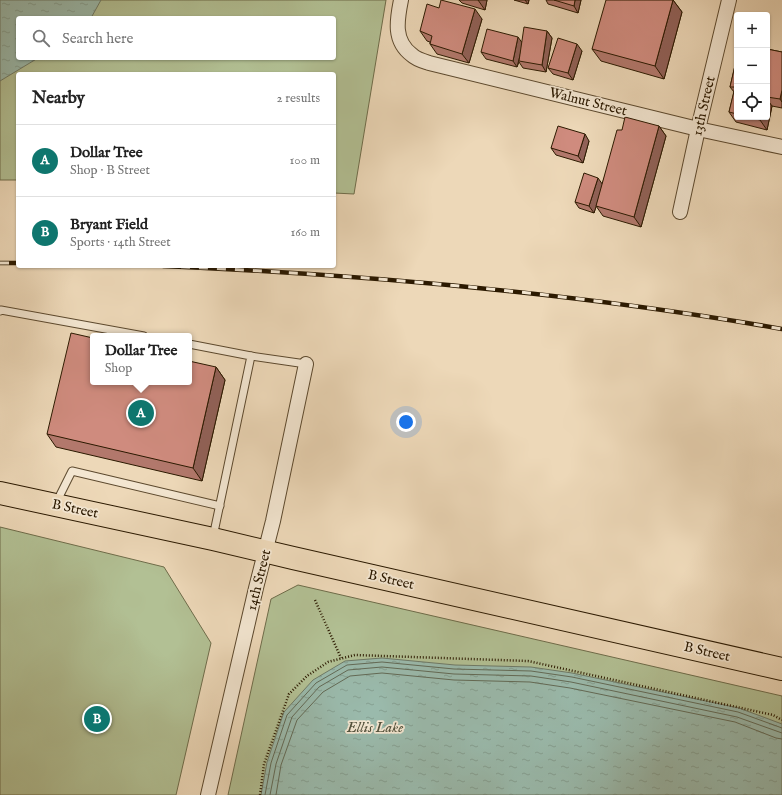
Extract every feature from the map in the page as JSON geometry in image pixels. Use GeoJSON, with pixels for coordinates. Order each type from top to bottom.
{"type":"FeatureCollection","features":[{"type":"Feature","properties":{"kind":"highway","name":"B Street"},"geometry":{"type":"LineString","coordinates":[[0,492],[782,669]]}},
{"type":"Feature","properties":{"kind":"street","name":"Walnut Street"},"geometry":{"type":"LineString","coordinates":[[401,0],[397,25],[400,43],[412,56],[429,63],[698,129],[782,147]]}},
{"type":"Feature","properties":{"kind":"street","name":"13th Street"},"geometry":{"type":"LineString","coordinates":[[680,212],[729,0]]}},
{"type":"Feature","properties":{"kind":"street","name":"14th Street"},"geometry":{"type":"LineString","coordinates":[[208,795],[275,513],[306,364]]}},
{"type":"Feature","properties":{"kind":"lane"},"geometry":{"type":"LineString","coordinates":[[0,311],[128,333]]}},
{"type":"Feature","properties":{"kind":"lane"},"geometry":{"type":"LineString","coordinates":[[192,345],[251,356],[306,364]]}},
{"type":"Feature","properties":{"kind":"lane"},"geometry":{"type":"LineString","coordinates":[[213,539],[251,356]]}},
{"type":"Feature","properties":{"kind":"lane"},"geometry":{"type":"LineString","coordinates":[[56,505],[72,471],[220,506]]}},
{"type":"Feature","properties":{"kind":"path"},"geometry":{"type":"LineString","coordinates":[[316,600],[341,658]]}},
{"type":"Feature","properties":{"kind":"path"},"geometry":{"type":"LineString","coordinates":[[260,795],[264,764],[289,694],[307,676],[328,662],[354,655],[528,661],[773,715],[782,720]]}},
{"type":"Feature","properties":{"kind":"green space"},"geometry":{"type":"Polygon","coordinates":[[[0,0],[386,0],[354,194],[336,193],[336,72],[16,72],[16,180],[0,180],[0,0]]]}},
{"type":"Feature","properties":{"kind":"green space"},"geometry":{"type":"Polygon","coordinates":[[[0,527],[164,567],[211,643],[176,795],[0,795],[0,527]]]}},
{"type":"Feature","properties":{"kind":"green space","name":"Ellis Lake"},"geometry":{"type":"Polygon","coordinates":[[[298,585],[782,696],[782,795],[228,795],[271,599],[298,585]]]}},
{"type":"Feature","properties":{"kind":"water"},"geometry":{"type":"Polygon","coordinates":[[[0,0],[101,0],[92,16],[16,16],[16,60],[35,60],[0,81],[0,0]]]}},
{"type":"Feature","properties":{"kind":"water","name":"Ellis Lake"},"geometry":{"type":"Polygon","coordinates":[[[382,658],[455,665],[531,667],[572,673],[739,708],[782,724],[782,795],[261,795],[267,762],[284,712],[313,680],[345,661],[382,658]]]}},
{"type":"Feature","properties":{"kind":"building"},"geometry":{"type":"Polygon","coordinates":[[[441,0],[475,9],[462,54],[430,44],[432,36],[420,31],[427,4],[439,8],[441,0]]]}},
{"type":"Feature","properties":{"kind":"building"},"geometry":{"type":"Polygon","coordinates":[[[554,0],[575,0],[574,6],[554,0]]]}},
{"type":"Feature","properties":{"kind":"building"},"geometry":{"type":"Polygon","coordinates":[[[606,0],[673,0],[655,66],[592,49],[606,0]]]}},
{"type":"Feature","properties":{"kind":"building"},"geometry":{"type":"Polygon","coordinates":[[[524,27],[547,31],[542,65],[519,61],[524,27]]]}},
{"type":"Feature","properties":{"kind":"building"},"geometry":{"type":"Polygon","coordinates":[[[487,29],[518,37],[513,61],[481,52],[487,29]]]}},
{"type":"Feature","properties":{"kind":"building"},"geometry":{"type":"Polygon","coordinates":[[[558,38],[577,44],[568,73],[548,68],[558,38]]]}},
{"type":"Feature","properties":{"kind":"building"},"geometry":{"type":"Polygon","coordinates":[[[770,50],[782,52],[782,90],[780,99],[770,97],[770,50]]]}},
{"type":"Feature","properties":{"kind":"building"},"geometry":{"type":"Polygon","coordinates":[[[734,70],[734,87],[730,87],[734,70]]]}},
{"type":"Feature","properties":{"kind":"building"},"geometry":{"type":"Polygon","coordinates":[[[734,91],[734,113],[729,112],[734,91]]]}},
{"type":"Feature","properties":{"kind":"building"},"geometry":{"type":"Polygon","coordinates":[[[625,117],[659,126],[634,217],[596,206],[617,130],[622,130],[625,117]]]}},
{"type":"Feature","properties":{"kind":"building"},"geometry":{"type":"Polygon","coordinates":[[[558,126],[585,134],[578,156],[551,148],[558,126]]]}},
{"type":"Feature","properties":{"kind":"building"},"geometry":{"type":"Polygon","coordinates":[[[584,173],[598,178],[589,206],[575,202],[584,173]]]}},
{"type":"Feature","properties":{"kind":"building"},"geometry":{"type":"Polygon","coordinates":[[[71,333],[90,337],[90,385],[192,385],[192,362],[216,367],[193,468],[47,434],[71,333]]]}},
{"type":"Feature","properties":{"kind":"railway"},"geometry":{"type":"LineString","coordinates":[[0,263],[16,263]]}},
{"type":"Feature","properties":{"kind":"railway"},"geometry":{"type":"LineString","coordinates":[[202,268],[396,280],[474,287],[628,305],[782,329]]}},
{"type":"Feature","properties":{"kind":"place","name":"Dollar Tree"},"geometry":{"type":"Point","coordinates":[141,413]}},
{"type":"Feature","properties":{"kind":"place","name":"Bryant Field"},"geometry":{"type":"Point","coordinates":[97,719]}}]}
